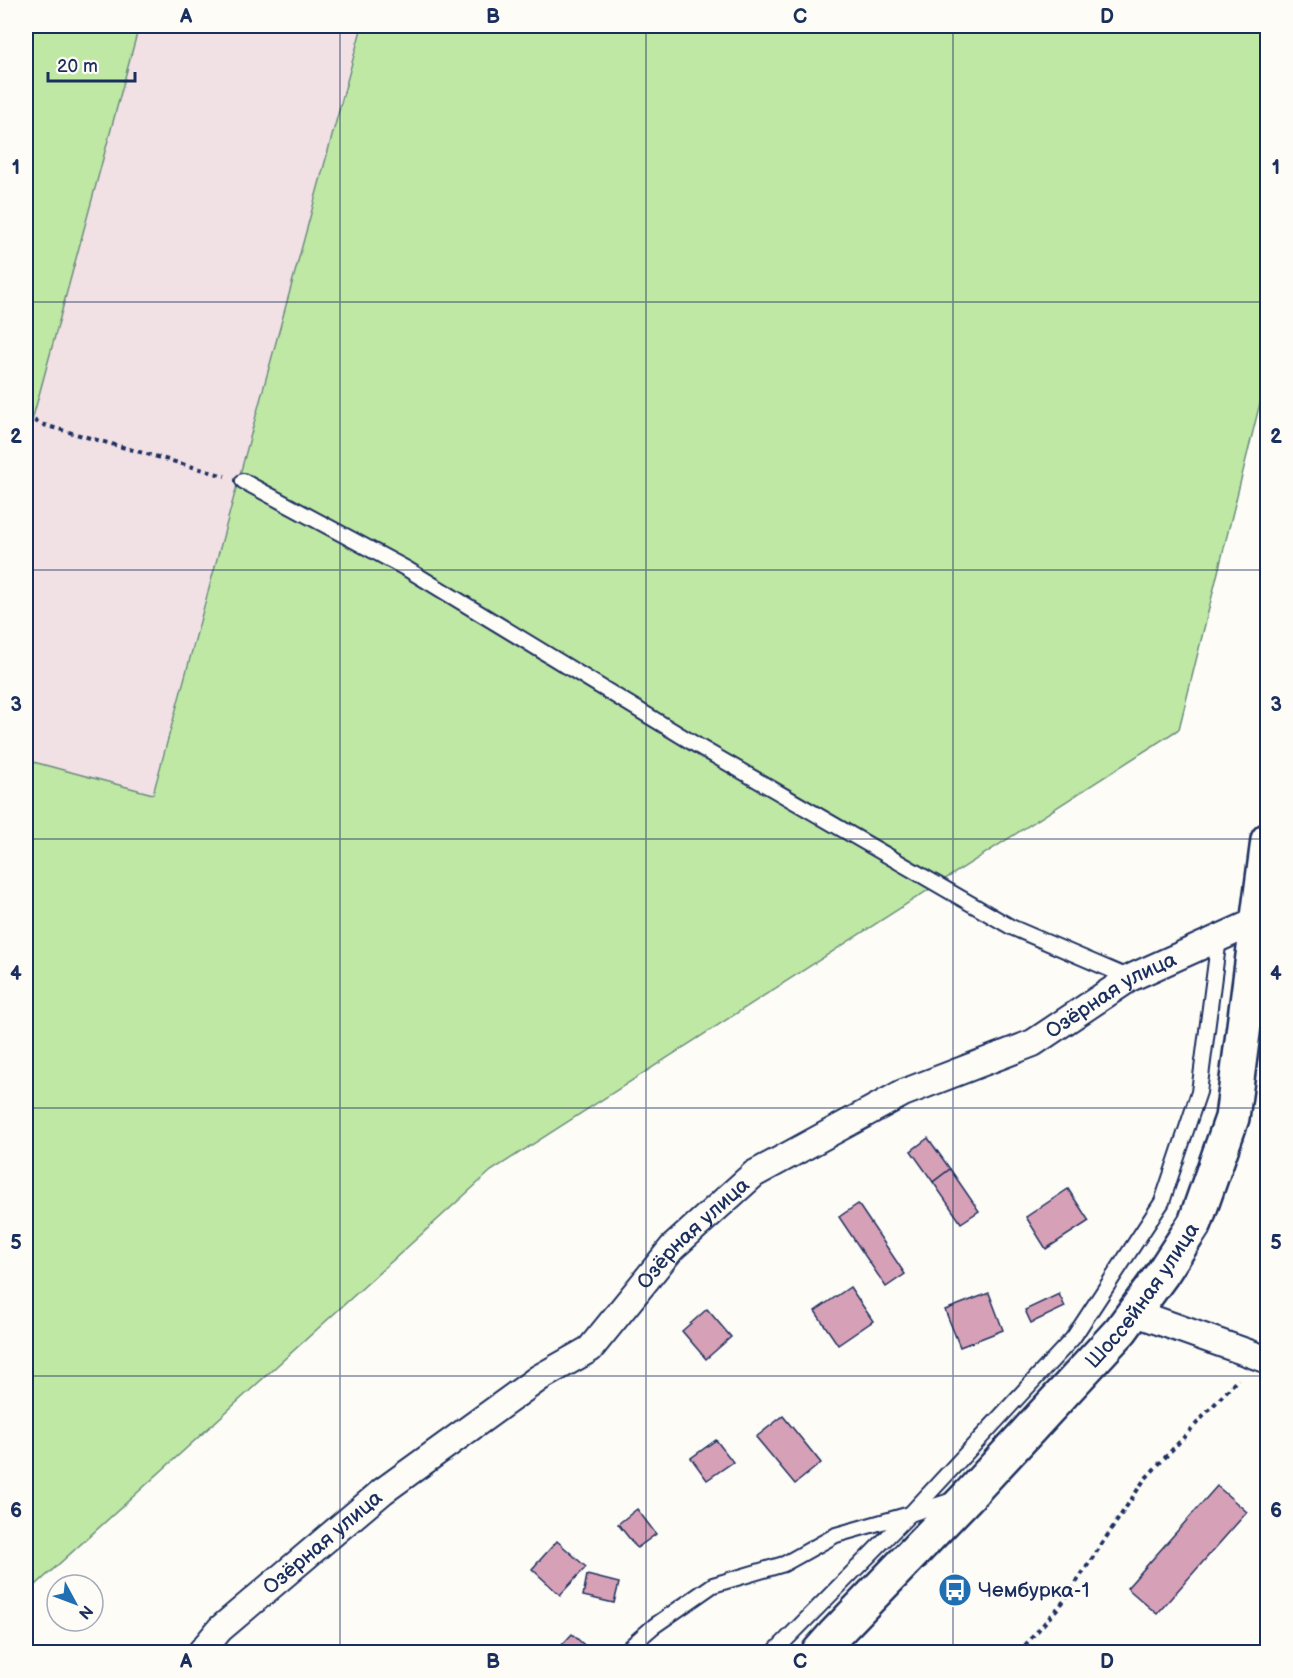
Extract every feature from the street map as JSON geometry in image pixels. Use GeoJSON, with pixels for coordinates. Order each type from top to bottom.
{"type":"FeatureCollection","features":[{"type":"Feature","properties":{"kind":"main road","name":"Шоссейная улица"},"geometry":{"type":"LineString","coordinates":[[819,1653],[970,1494],[1120,1330],[1162,1274],[1195,1223],[1232,1118],[1268,840]]}},
{"type":"Feature","properties":{"kind":"street","name":"Озёрная улица"},"geometry":{"type":"LineString","coordinates":[[201,1653],[220,1629],[383,1491],[539,1378],[590,1349],[672,1248],[754,1174],[903,1093],[1033,1042],[1130,978],[1257,921]]}},
{"type":"Feature","properties":{"kind":"street"},"geometry":{"type":"LineString","coordinates":[[1133,1312],[1263,1358]]}},
{"type":"Feature","properties":{"kind":"lane"},"geometry":{"type":"LineString","coordinates":[[243,481],[407,569],[698,746],[1011,927],[1130,978]]}},
{"type":"Feature","properties":{"kind":"lane"},"geometry":{"type":"LineString","coordinates":[[774,1653],[910,1514],[1073,1338],[1162,1202],[1199,1092],[1219,938]]}},
{"type":"Feature","properties":{"kind":"lane"},"geometry":{"type":"LineString","coordinates":[[624,1653],[654,1626],[713,1586],[784,1564],[836,1534],[910,1514],[970,1494]]}},
{"type":"Feature","properties":{"kind":"path"},"geometry":{"type":"LineString","coordinates":[[26,417],[44,425],[243,481]]}},
{"type":"Feature","properties":{"kind":"path"},"geometry":{"type":"LineString","coordinates":[[1265,551],[1268,540]]}},
{"type":"Feature","properties":{"kind":"path"},"geometry":{"type":"LineString","coordinates":[[1019,1653],[1064,1601],[1144,1480],[1263,1358]]}},
{"type":"Feature","properties":{"kind":"shaded area"},"geometry":{"type":"Polygon","coordinates":[[[139,26],[362,26],[152,794],[26,760],[26,443],[139,26]]]}},
{"type":"Feature","properties":{"kind":"green space"},"geometry":{"type":"Polygon","coordinates":[[[26,26],[139,26],[26,443],[26,26]]]}},
{"type":"Feature","properties":{"kind":"green space"},"geometry":{"type":"Polygon","coordinates":[[[362,26],[1267,26],[1267,375],[1179,729],[491,1171],[49,1573],[45,1573],[45,1577],[26,1594],[26,760],[153,794],[362,26]]]}},
{"type":"Feature","properties":{"kind":"building"},"geometry":{"type":"Polygon","coordinates":[[[928,1138],[950,1169],[933,1182],[911,1151],[928,1138]]]}},
{"type":"Feature","properties":{"kind":"building"},"geometry":{"type":"Polygon","coordinates":[[[950,1169],[979,1211],[961,1223],[933,1182],[950,1169]]]}},
{"type":"Feature","properties":{"kind":"building"},"geometry":{"type":"Polygon","coordinates":[[[1068,1189],[1089,1221],[1046,1249],[1026,1217],[1068,1189]]]}},
{"type":"Feature","properties":{"kind":"building"},"geometry":{"type":"Polygon","coordinates":[[[858,1204],[905,1274],[886,1287],[839,1217],[858,1204]]]}},
{"type":"Feature","properties":{"kind":"building"},"geometry":{"type":"Polygon","coordinates":[[[850,1287],[873,1321],[838,1345],[815,1311],[850,1287]]]}},
{"type":"Feature","properties":{"kind":"building"},"geometry":{"type":"Polygon","coordinates":[[[989,1293],[1003,1330],[960,1347],[945,1310],[989,1293]]]}},
{"type":"Feature","properties":{"kind":"building"},"geometry":{"type":"Polygon","coordinates":[[[1059,1294],[1065,1307],[1031,1323],[1025,1310],[1059,1294]]]}},
{"type":"Feature","properties":{"kind":"building"},"geometry":{"type":"Polygon","coordinates":[[[707,1309],[731,1337],[706,1359],[682,1331],[707,1309]]]}},
{"type":"Feature","properties":{"kind":"building"},"geometry":{"type":"Polygon","coordinates":[[[783,1416],[821,1463],[795,1484],[756,1437],[783,1416]]]}},
{"type":"Feature","properties":{"kind":"building"},"geometry":{"type":"Polygon","coordinates":[[[716,1440],[733,1462],[707,1480],[691,1458],[716,1440]]]}},
{"type":"Feature","properties":{"kind":"building"},"geometry":{"type":"Polygon","coordinates":[[[1217,1486],[1247,1512],[1157,1614],[1127,1588],[1217,1486]]]}},
{"type":"Feature","properties":{"kind":"building"},"geometry":{"type":"Polygon","coordinates":[[[637,1509],[656,1534],[637,1548],[618,1524],[637,1509]]]}},
{"type":"Feature","properties":{"kind":"building"},"geometry":{"type":"Polygon","coordinates":[[[557,1541],[586,1567],[560,1595],[532,1569],[557,1541]]]}},
{"type":"Feature","properties":{"kind":"building"},"geometry":{"type":"Polygon","coordinates":[[[587,1575],[619,1583],[614,1603],[583,1596],[587,1575]]]}},
{"type":"Feature","properties":{"kind":"building"},"geometry":{"type":"Polygon","coordinates":[[[572,1634],[592,1652],[565,1652],[560,1647],[572,1634]]]}},
{"type":"Feature","properties":{"kind":"place","name":"Чембурка-1"},"geometry":{"type":"Point","coordinates":[955,1590]}}]}
